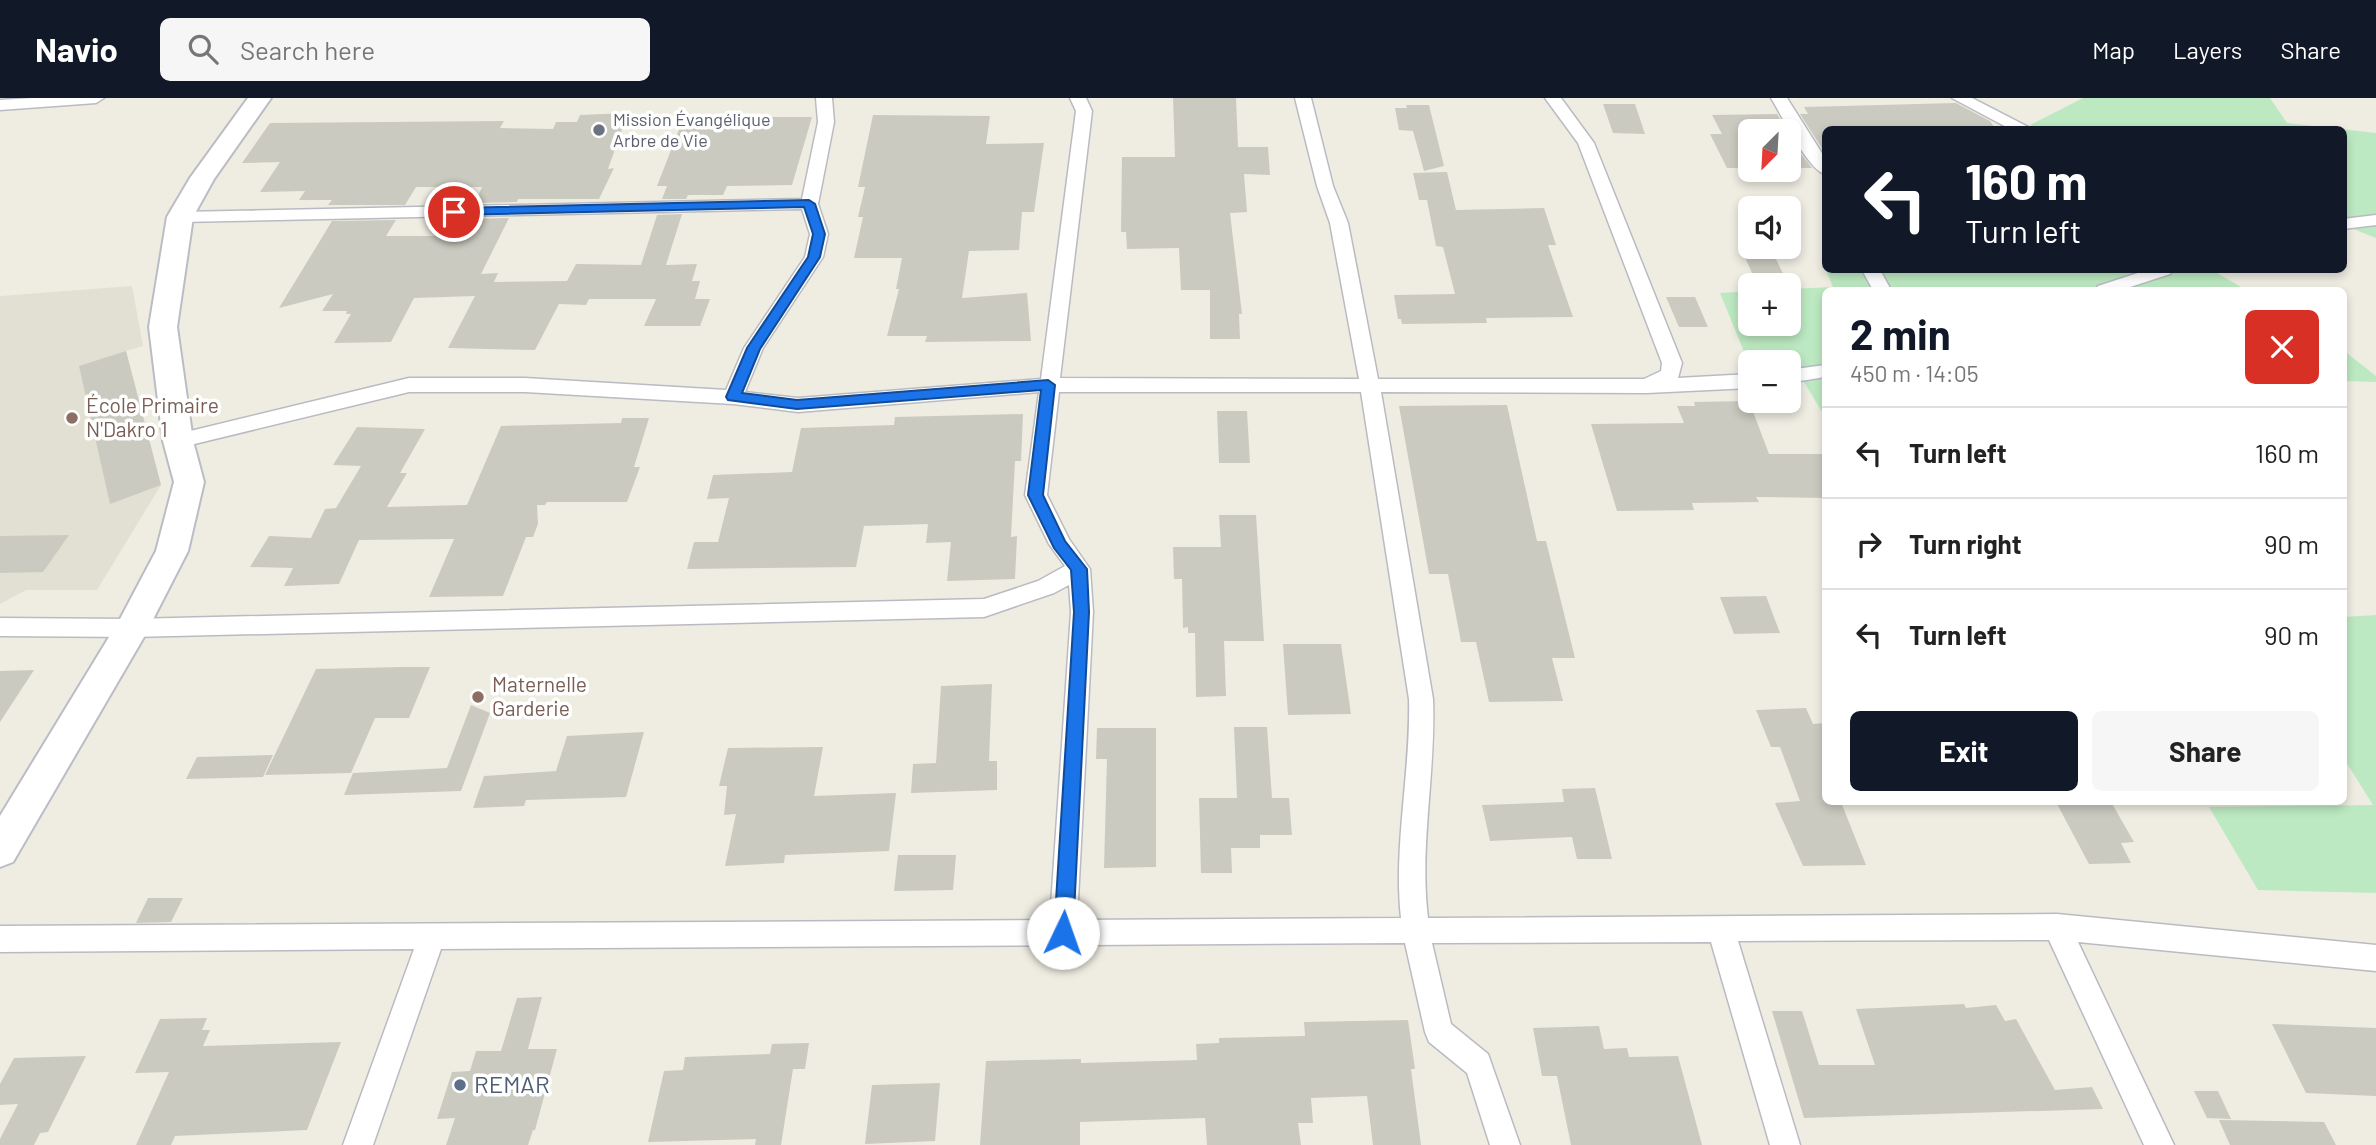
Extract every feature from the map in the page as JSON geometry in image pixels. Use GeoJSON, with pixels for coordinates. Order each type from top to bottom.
{"type":"FeatureCollection","features":[{"type":"Feature","properties":{"kind":"street"},"geometry":{"type":"LineString","coordinates":[[0,105],[96,98]]}},
{"type":"Feature","properties":{"kind":"street"},"geometry":{"type":"LineString","coordinates":[[0,850],[132,628],[172,551],[189,482],[178,442],[163,327],[180,218],[202,178],[260,98]]}},
{"type":"Feature","properties":{"kind":"street"},"geometry":{"type":"LineString","coordinates":[[733,397],[754,348],[814,257],[819,234],[809,204],[826,122],[824,98]]}},
{"type":"Feature","properties":{"kind":"street"},"geometry":{"type":"LineString","coordinates":[[1063,933],[1082,612],[1079,569],[1059,544],[1036,495],[1084,111],[1078,98]]}},
{"type":"Feature","properties":{"kind":"street"},"geometry":{"type":"LineString","coordinates":[[1303,98],[1325,186],[1339,223],[1370,386],[1421,699],[1422,727],[1411,888],[1416,931],[1439,1032],[1478,1064],[1505,1145]]}},
{"type":"Feature","properties":{"kind":"street"},"geometry":{"type":"LineString","coordinates":[[1553,98],[1586,144],[1672,363],[1670,375],[1647,386]]}},
{"type":"Feature","properties":{"kind":"street"},"geometry":{"type":"LineString","coordinates":[[1779,98],[1822,165]]}},
{"type":"Feature","properties":{"kind":"street"},"geometry":{"type":"LineString","coordinates":[[1960,98],[2018,126]]}},
{"type":"Feature","properties":{"kind":"street"},"geometry":{"type":"LineString","coordinates":[[180,218],[809,204]]}},
{"type":"Feature","properties":{"kind":"street"},"geometry":{"type":"LineString","coordinates":[[2347,224],[2376,220]]}},
{"type":"Feature","properties":{"kind":"street"},"geometry":{"type":"LineString","coordinates":[[2113,287],[2155,273]]}},
{"type":"Feature","properties":{"kind":"street"},"geometry":{"type":"LineString","coordinates":[[1801,375],[1822,371]]}},
{"type":"Feature","properties":{"kind":"street"},"geometry":{"type":"LineString","coordinates":[[178,442],[409,385],[525,385],[733,397],[797,405],[1048,385],[1647,386],[1738,382]]}},
{"type":"Feature","properties":{"kind":"street"},"geometry":{"type":"LineString","coordinates":[[0,627],[132,628],[984,608],[1046,587],[1079,569]]}},
{"type":"Feature","properties":{"kind":"street"},"geometry":{"type":"LineString","coordinates":[[2057,927],[2159,1145]]}},
{"type":"Feature","properties":{"kind":"street"},"geometry":{"type":"LineString","coordinates":[[0,939],[2057,927],[2376,958]]}},
{"type":"Feature","properties":{"kind":"street"},"geometry":{"type":"LineString","coordinates":[[1721,929],[1785,1145]]}},
{"type":"Feature","properties":{"kind":"street"},"geometry":{"type":"LineString","coordinates":[[358,1145],[432,936]]}},
{"type":"Feature","properties":{"kind":"shaded area","name":"École Primaire N'Dakro 1"},"geometry":{"type":"Polygon","coordinates":[[[132,286],[143,346],[126,351],[161,485],[97,590],[26,590],[0,604],[0,296],[132,286]]]}},
{"type":"Feature","properties":{"kind":"green space"},"geometry":{"type":"Polygon","coordinates":[[[2083,98],[2270,98],[2287,123],[2314,126],[2032,126],[2030,125],[2083,98]]]}},
{"type":"Feature","properties":{"kind":"green space"},"geometry":{"type":"Polygon","coordinates":[[[2347,130],[2376,133],[2376,238],[2347,227],[2347,130]]]}},
{"type":"Feature","properties":{"kind":"green space"},"geometry":{"type":"Polygon","coordinates":[[[1827,273],[2217,273],[2241,287],[1833,287],[1827,273]]]}},
{"type":"Feature","properties":{"kind":"green space"},"geometry":{"type":"Polygon","coordinates":[[[1801,288],[1822,288],[1822,412],[1801,377],[1801,350],[1743,350],[1720,293],[1738,292],[1738,336],[1801,336],[1801,288]]]}},
{"type":"Feature","properties":{"kind":"green space"},"geometry":{"type":"Polygon","coordinates":[[[2347,353],[2376,376],[2376,382],[2347,381],[2347,353]]]}},
{"type":"Feature","properties":{"kind":"green space"},"geometry":{"type":"Polygon","coordinates":[[[2376,615],[2376,893],[2258,890],[2209,807],[2373,805],[2347,763],[2347,617],[2376,615]]]}},
{"type":"Feature","properties":{"kind":"building"},"geometry":{"type":"Polygon","coordinates":[[[1173,98],[1236,98],[1238,147],[1268,147],[1270,175],[1244,174],[1247,212],[1230,213],[1242,314],[1239,314],[1240,339],[1210,339],[1210,290],[1181,290],[1179,248],[1127,249],[1126,232],[1121,232],[1122,157],[1175,157],[1173,98]]]}},
{"type":"Feature","properties":{"kind":"building"},"geometry":{"type":"Polygon","coordinates":[[[1956,103],[1990,121],[1993,126],[1822,126],[1822,148],[1800,114],[1808,114],[1804,107],[1956,103]]]}},
{"type":"Feature","properties":{"kind":"building"},"geometry":{"type":"Polygon","coordinates":[[[1603,104],[1635,104],[1645,134],[1613,133],[1603,104]]]}},
{"type":"Feature","properties":{"kind":"building"},"geometry":{"type":"Polygon","coordinates":[[[1406,105],[1429,105],[1444,166],[1424,171],[1413,131],[1399,130],[1395,108],[1407,108],[1406,105]]]}},
{"type":"Feature","properties":{"kind":"building"},"geometry":{"type":"Polygon","coordinates":[[[628,113],[608,169],[614,168],[599,199],[518,199],[517,202],[475,203],[482,187],[416,187],[405,205],[328,205],[332,200],[299,200],[305,191],[260,192],[280,162],[242,163],[270,123],[504,121],[500,128],[553,129],[556,122],[577,122],[580,115],[628,113]]]}},
{"type":"Feature","properties":{"kind":"building"},"geometry":{"type":"Polygon","coordinates":[[[1777,114],[1780,119],[1738,119],[1738,168],[1727,168],[1710,134],[1722,134],[1712,115],[1777,114]]]}},
{"type":"Feature","properties":{"kind":"building"},"geometry":{"type":"Polygon","coordinates":[[[873,115],[990,116],[986,144],[1044,143],[1034,212],[1022,212],[1019,250],[969,251],[962,298],[1027,293],[1031,341],[925,342],[927,336],[887,336],[899,289],[896,289],[902,258],[854,258],[863,217],[858,217],[865,187],[858,187],[873,115]]]}},
{"type":"Feature","properties":{"kind":"building"},"geometry":{"type":"Polygon","coordinates":[[[812,117],[792,185],[727,186],[723,195],[688,195],[686,199],[662,199],[667,186],[657,186],[682,122],[812,117]]]}},
{"type":"Feature","properties":{"kind":"building"},"geometry":{"type":"Polygon","coordinates":[[[1801,154],[1812,168],[1801,168],[1801,154]]]}},
{"type":"Feature","properties":{"kind":"building"},"geometry":{"type":"Polygon","coordinates":[[[1447,172],[1456,210],[1544,208],[1556,245],[1548,245],[1573,317],[1486,318],[1487,323],[1402,324],[1401,319],[1398,319],[1394,295],[1455,294],[1443,247],[1436,246],[1427,200],[1419,200],[1413,173],[1447,172]]]}},
{"type":"Feature","properties":{"kind":"building"},"geometry":{"type":"Polygon","coordinates":[[[682,214],[666,265],[697,264],[692,281],[700,281],[695,299],[710,299],[700,326],[644,326],[656,299],[589,299],[586,305],[559,304],[535,350],[448,348],[475,296],[414,298],[391,342],[334,343],[351,314],[346,314],[347,311],[322,311],[333,294],[279,308],[332,221],[396,220],[386,236],[454,236],[456,231],[462,231],[468,219],[509,218],[481,274],[498,273],[494,282],[567,281],[576,264],[641,265],[657,215],[682,214]]]}},
{"type":"Feature","properties":{"kind":"building"},"geometry":{"type":"Polygon","coordinates":[[[1746,259],[1776,259],[1783,273],[1752,273],[1746,259]]]}},
{"type":"Feature","properties":{"kind":"building"},"geometry":{"type":"Polygon","coordinates":[[[1666,297],[1695,297],[1708,327],[1679,327],[1666,297]]]}},
{"type":"Feature","properties":{"kind":"building"},"geometry":{"type":"Polygon","coordinates":[[[126,351],[161,485],[110,504],[79,366],[126,351]]]}},
{"type":"Feature","properties":{"kind":"building"},"geometry":{"type":"Polygon","coordinates":[[[1738,401],[1738,413],[1754,413],[1769,454],[1822,454],[1822,498],[1756,497],[1759,502],[1692,503],[1694,510],[1617,511],[1591,424],[1684,423],[1677,406],[1695,406],[1694,402],[1738,401]]]}},
{"type":"Feature","properties":{"kind":"building"},"geometry":{"type":"Polygon","coordinates":[[[1507,405],[1537,541],[1546,541],[1575,658],[1552,658],[1563,701],[1489,702],[1476,642],[1461,642],[1448,574],[1429,574],[1399,406],[1507,405]]]}},
{"type":"Feature","properties":{"kind":"building"},"geometry":{"type":"Polygon","coordinates":[[[1217,411],[1247,411],[1250,463],[1219,463],[1217,411]]]}},
{"type":"Feature","properties":{"kind":"building"},"geometry":{"type":"Polygon","coordinates":[[[1023,414],[1021,461],[1015,461],[1011,537],[1017,536],[1015,579],[947,581],[951,542],[926,543],[928,524],[864,526],[856,567],[687,569],[694,542],[718,542],[729,498],[707,499],[713,475],[792,472],[801,428],[894,425],[895,417],[1023,414]]]}},
{"type":"Feature","properties":{"kind":"building"},"geometry":{"type":"Polygon","coordinates":[[[622,418],[649,418],[634,467],[640,467],[627,502],[547,502],[545,505],[537,505],[538,524],[533,537],[526,537],[503,596],[429,597],[454,539],[359,540],[339,584],[284,586],[293,568],[250,567],[269,536],[311,538],[325,509],[336,508],[361,466],[333,465],[357,427],[425,429],[400,473],[407,473],[387,507],[467,505],[501,426],[621,423],[622,418]]]}},
{"type":"Feature","properties":{"kind":"building"},"geometry":{"type":"Polygon","coordinates":[[[1219,515],[1256,515],[1264,641],[1224,641],[1226,696],[1196,697],[1195,633],[1188,633],[1188,627],[1183,628],[1182,579],[1174,579],[1173,547],[1221,547],[1219,515]]]}},
{"type":"Feature","properties":{"kind":"building"},"geometry":{"type":"Polygon","coordinates":[[[69,535],[43,572],[0,573],[0,536],[69,535]]]}},
{"type":"Feature","properties":{"kind":"building"},"geometry":{"type":"Polygon","coordinates":[[[1766,596],[1780,633],[1734,634],[1720,597],[1766,596]]]}},
{"type":"Feature","properties":{"kind":"building"},"geometry":{"type":"Polygon","coordinates":[[[1283,644],[1341,644],[1351,714],[1288,715],[1283,644]]]}},
{"type":"Feature","properties":{"kind":"building"},"geometry":{"type":"Polygon","coordinates":[[[430,667],[409,718],[375,718],[351,773],[265,775],[316,669],[430,667]]]}},
{"type":"Feature","properties":{"kind":"building"},"geometry":{"type":"Polygon","coordinates":[[[34,670],[0,722],[0,671],[34,670]]]}},
{"type":"Feature","properties":{"kind":"building"},"geometry":{"type":"Polygon","coordinates":[[[992,684],[989,761],[997,761],[997,790],[911,793],[913,764],[936,763],[941,686],[992,684]]]}},
{"type":"Feature","properties":{"kind":"building"},"geometry":{"type":"Polygon","coordinates":[[[471,705],[490,713],[461,791],[344,795],[353,773],[447,768],[471,705]]]}},
{"type":"Feature","properties":{"kind":"building"},"geometry":{"type":"Polygon","coordinates":[[[1806,708],[1813,724],[1822,723],[1822,805],[1842,805],[1866,865],[1803,866],[1775,803],[1800,801],[1780,747],[1771,747],[1756,710],[1806,708]]]}},
{"type":"Feature","properties":{"kind":"building"},"geometry":{"type":"Polygon","coordinates":[[[1234,727],[1267,727],[1272,798],[1289,798],[1292,835],[1260,835],[1260,848],[1231,848],[1232,873],[1201,873],[1199,798],[1237,798],[1234,727]]]}},
{"type":"Feature","properties":{"kind":"building"},"geometry":{"type":"Polygon","coordinates":[[[1097,728],[1156,728],[1156,867],[1104,868],[1107,759],[1096,759],[1097,728]]]}},
{"type":"Feature","properties":{"kind":"building"},"geometry":{"type":"Polygon","coordinates":[[[644,732],[626,797],[526,800],[524,806],[473,808],[484,776],[556,771],[567,736],[644,732]]]}},
{"type":"Feature","properties":{"kind":"building"},"geometry":{"type":"Polygon","coordinates":[[[823,747],[814,796],[896,793],[889,851],[785,855],[784,863],[725,866],[736,814],[724,815],[727,786],[719,786],[728,748],[823,747]]]}},
{"type":"Feature","properties":{"kind":"building"},"geometry":{"type":"Polygon","coordinates":[[[273,755],[263,777],[186,779],[197,757],[273,755]]]}},
{"type":"Feature","properties":{"kind":"building"},"geometry":{"type":"Polygon","coordinates":[[[1595,788],[1612,859],[1577,859],[1572,837],[1490,841],[1482,805],[1564,802],[1562,789],[1595,788]]]}},
{"type":"Feature","properties":{"kind":"building"},"geometry":{"type":"Polygon","coordinates":[[[2058,805],[2113,805],[2134,842],[2121,843],[2131,863],[2089,864],[2058,805]]]}},
{"type":"Feature","properties":{"kind":"building"},"geometry":{"type":"Polygon","coordinates":[[[898,855],[956,855],[953,890],[894,891],[898,855]]]}},
{"type":"Feature","properties":{"kind":"building"},"geometry":{"type":"Polygon","coordinates":[[[148,898],[183,898],[171,922],[136,923],[148,898]]]}},
{"type":"Feature","properties":{"kind":"building"},"geometry":{"type":"Polygon","coordinates":[[[542,997],[528,1049],[557,1049],[535,1130],[528,1145],[446,1145],[455,1118],[437,1119],[452,1072],[470,1071],[476,1051],[501,1051],[517,998],[542,997]]]}},
{"type":"Feature","properties":{"kind":"building"},"geometry":{"type":"Polygon","coordinates":[[[1964,1004],[1966,1008],[1996,1005],[2005,1021],[2016,1019],[2055,1090],[2092,1087],[2103,1109],[1804,1118],[1772,1011],[1802,1011],[1819,1065],[1875,1065],[1856,1009],[1964,1004]]]}},
{"type":"Feature","properties":{"kind":"building"},"geometry":{"type":"Polygon","coordinates":[[[207,1018],[202,1030],[210,1030],[203,1046],[341,1042],[307,1130],[175,1136],[171,1145],[136,1145],[169,1072],[135,1073],[160,1019],[207,1018]]]}},
{"type":"Feature","properties":{"kind":"building"},"geometry":{"type":"Polygon","coordinates":[[[1408,1020],[1421,1145],[1373,1145],[1367,1096],[1311,1098],[1313,1123],[1298,1123],[1301,1145],[1207,1145],[1205,1118],[1080,1122],[1080,1145],[980,1145],[986,1061],[1081,1059],[1081,1063],[1197,1060],[1196,1044],[1219,1043],[1219,1038],[1305,1036],[1304,1022],[1408,1020]]]}},
{"type":"Feature","properties":{"kind":"building"},"geometry":{"type":"Polygon","coordinates":[[[2272,1024],[2376,1028],[2376,1096],[2306,1093],[2272,1024]]]}},
{"type":"Feature","properties":{"kind":"building"},"geometry":{"type":"Polygon","coordinates":[[[1599,1026],[1604,1049],[1627,1048],[1629,1057],[1678,1056],[1702,1145],[1571,1145],[1557,1076],[1542,1076],[1533,1028],[1599,1026]]]}},
{"type":"Feature","properties":{"kind":"building"},"geometry":{"type":"Polygon","coordinates":[[[809,1043],[805,1069],[793,1069],[781,1145],[755,1145],[756,1139],[648,1142],[664,1071],[683,1070],[685,1057],[770,1054],[772,1044],[809,1043]]]}},
{"type":"Feature","properties":{"kind":"building"},"geometry":{"type":"Polygon","coordinates":[[[86,1056],[48,1132],[40,1133],[34,1145],[0,1145],[0,1139],[18,1104],[0,1105],[0,1084],[14,1058],[86,1056]]]}},
{"type":"Feature","properties":{"kind":"building"},"geometry":{"type":"Polygon","coordinates":[[[940,1083],[935,1141],[865,1144],[872,1085],[940,1083]]]}},
{"type":"Feature","properties":{"kind":"building"},"geometry":{"type":"Polygon","coordinates":[[[2194,1091],[2218,1091],[2231,1119],[2207,1118],[2194,1091]]]}},
{"type":"Feature","properties":{"kind":"building"},"geometry":{"type":"Polygon","coordinates":[[[2219,1120],[2324,1122],[2336,1145],[2230,1145],[2219,1120]]]}},
{"type":"Feature","properties":{"kind":"place","name":"Mission Évangélique Arbre de Vie"},"geometry":{"type":"Point","coordinates":[599,130]}},
{"type":"Feature","properties":{"kind":"place","name":"École Primaire N'Dakro 1"},"geometry":{"type":"Point","coordinates":[72,418]}},
{"type":"Feature","properties":{"kind":"place","name":"Maternelle Garderie"},"geometry":{"type":"Point","coordinates":[478,697]}},
{"type":"Feature","properties":{"kind":"place","name":"REMAR"},"geometry":{"type":"Point","coordinates":[460,1085]}},
{"type":"Feature","properties":{"kind":"route"},"geometry":{"type":"LineString","coordinates":[[454,212],[809,204],[819,234],[814,257],[754,348],[733,397],[797,405],[1048,385],[1036,495],[1059,544],[1079,569],[1082,612],[1063,933]]}}]}
